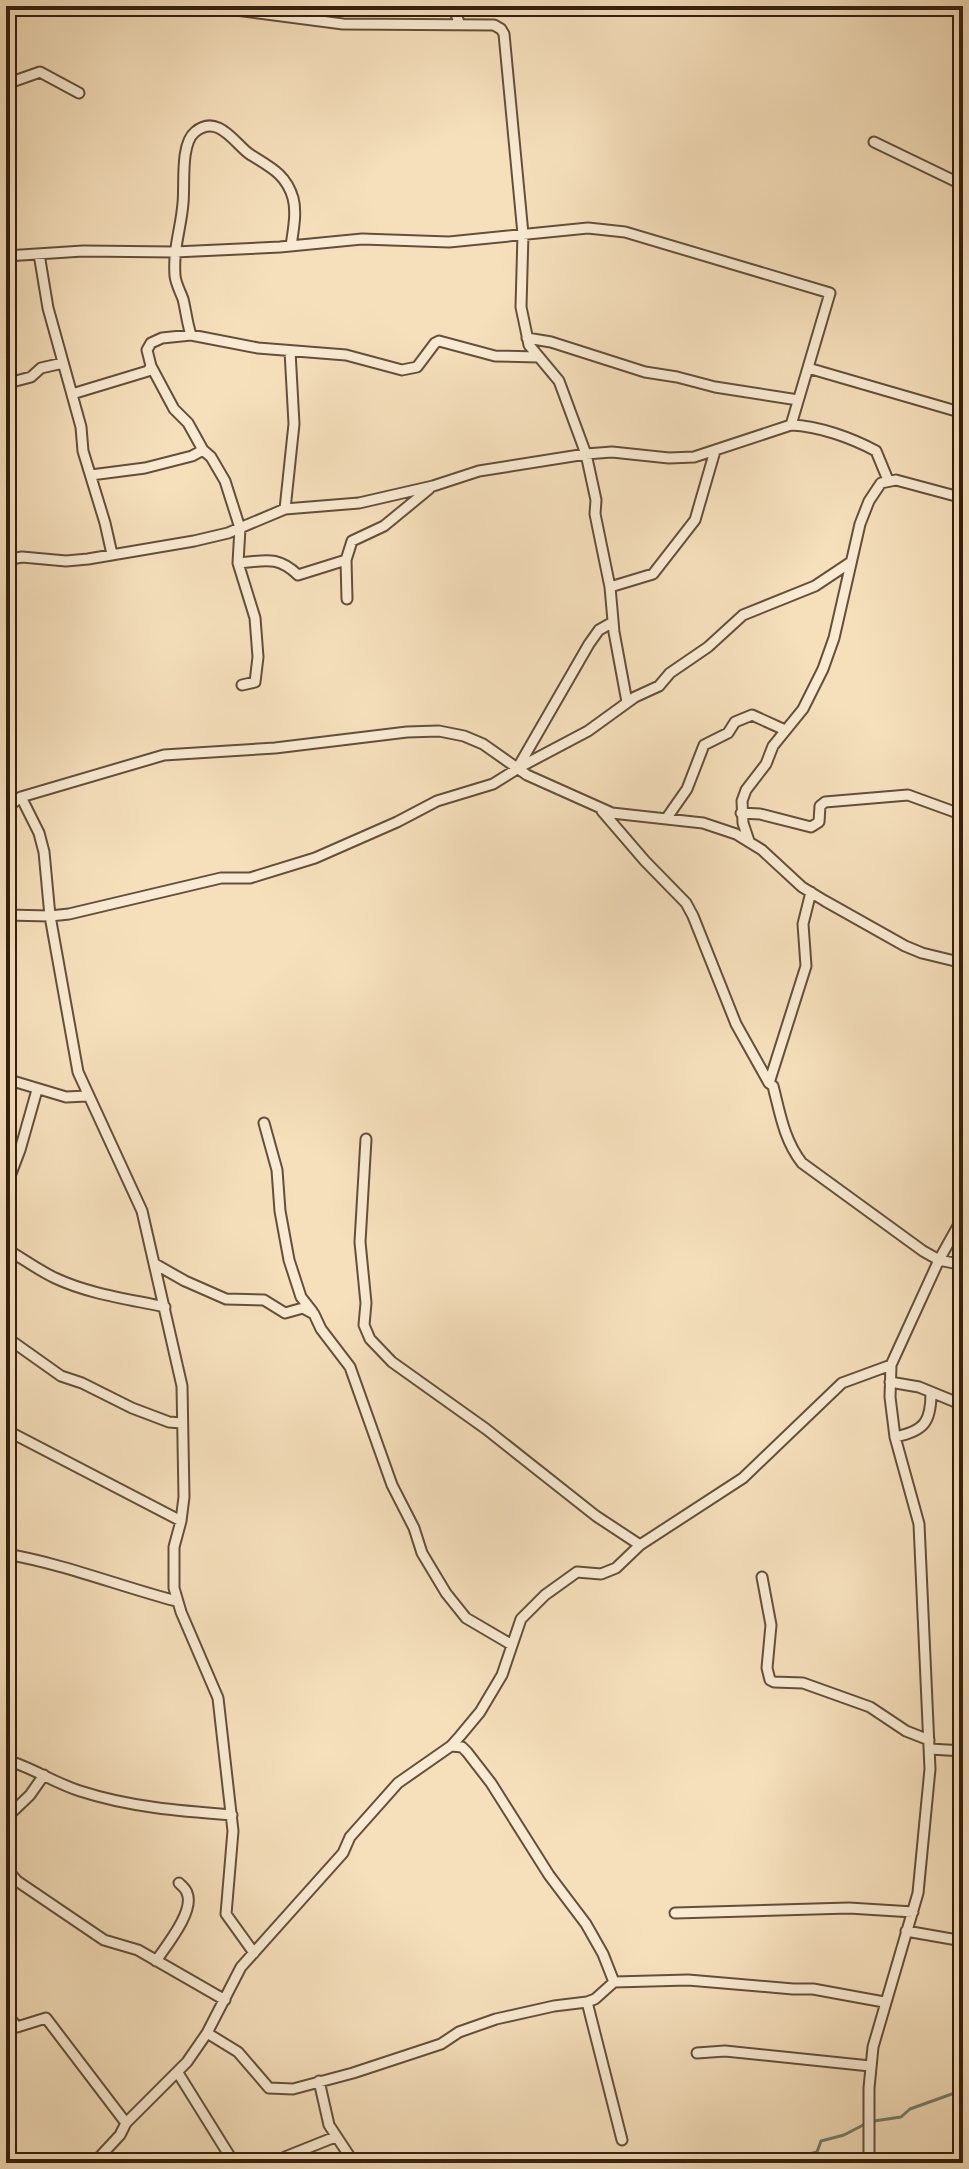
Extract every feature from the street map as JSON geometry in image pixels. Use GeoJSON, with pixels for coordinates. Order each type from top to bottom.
{"type":"FeatureCollection","features":[{"type":"Feature","properties":{"kind":"street"},"geometry":{"type":"LineString","coordinates":[[205,6],[343,24],[494,25],[504,34],[523,234],[521,307],[527,338],[538,357],[559,381],[586,454],[627,702]]}},
{"type":"Feature","properties":{"kind":"street"},"geometry":{"type":"LineString","coordinates":[[453,6],[460,25]]}},
{"type":"Feature","properties":{"kind":"street"},"geometry":{"type":"LineString","coordinates":[[952,6],[963,15]]}},
{"type":"Feature","properties":{"kind":"street"},"geometry":{"type":"LineString","coordinates":[[6,84],[40,72],[79,93]]}},
{"type":"Feature","properties":{"kind":"street"},"geometry":{"type":"LineString","coordinates":[[191,335],[175,279],[175,252],[183,203],[184,160],[193,134],[205,128],[214,128],[232,134],[249,155],[264,161],[282,175],[293,197],[295,216],[291,246]]}},
{"type":"Feature","properties":{"kind":"street"},"geometry":{"type":"LineString","coordinates":[[874,142],[963,185]]}},
{"type":"Feature","properties":{"kind":"street"},"geometry":{"type":"LineString","coordinates":[[6,256],[83,251],[175,252],[362,239],[449,242],[567,229],[607,229],[830,293],[791,425]]}},
{"type":"Feature","properties":{"kind":"street"},"geometry":{"type":"LineString","coordinates":[[39,254],[48,308],[112,554]]}},
{"type":"Feature","properties":{"kind":"street"},"geometry":{"type":"LineString","coordinates":[[242,685],[255,682],[258,657],[255,618],[238,563],[240,528],[225,481],[188,423],[174,409],[151,366],[147,350],[151,343],[175,335],[191,335],[290,351],[346,355],[410,370],[417,367],[439,341],[495,356],[538,357]]}},
{"type":"Feature","properties":{"kind":"street"},"geometry":{"type":"LineString","coordinates":[[527,338],[551,342],[645,372],[798,400]]}},
{"type":"Feature","properties":{"kind":"street"},"geometry":{"type":"LineString","coordinates":[[285,509],[294,424],[290,351]]}},
{"type":"Feature","properties":{"kind":"street"},"geometry":{"type":"LineString","coordinates":[[6,393],[12,382],[31,377],[41,368],[63,363]]}},
{"type":"Feature","properties":{"kind":"street"},"geometry":{"type":"LineString","coordinates":[[72,394],[148,371],[151,366]]}},
{"type":"Feature","properties":{"kind":"street"},"geometry":{"type":"LineString","coordinates":[[808,368],[963,413]]}},
{"type":"Feature","properties":{"kind":"street"},"geometry":{"type":"LineString","coordinates":[[6,560],[22,557],[66,561],[208,538],[285,509],[359,503],[433,486],[479,471],[586,454],[612,452],[669,458],[694,457],[791,425],[804,425],[864,444],[876,451],[882,460],[888,480]]}},
{"type":"Feature","properties":{"kind":"street"},"geometry":{"type":"LineString","coordinates":[[91,475],[145,468],[192,456],[203,450]]}},
{"type":"Feature","properties":{"kind":"street"},"geometry":{"type":"LineString","coordinates":[[610,587],[653,574],[695,520],[715,451]]}},
{"type":"Feature","properties":{"kind":"street"},"geometry":{"type":"LineString","coordinates":[[749,841],[741,813],[742,801],[746,790],[766,764],[773,746],[803,709],[823,669],[838,626],[851,562],[875,489],[888,480],[903,481],[963,498]]}},
{"type":"Feature","properties":{"kind":"street"},"geometry":{"type":"LineString","coordinates":[[347,599],[346,560],[352,541],[384,526],[433,486]]}},
{"type":"Feature","properties":{"kind":"street"},"geometry":{"type":"LineString","coordinates":[[238,563],[278,560],[298,575],[346,560]]}},
{"type":"Feature","properties":{"kind":"street"},"geometry":{"type":"LineString","coordinates":[[6,915],[50,916],[153,896],[221,878],[250,878],[315,858],[397,822],[426,805],[493,784],[588,731],[627,702],[659,686],[670,673],[708,647],[743,615],[815,586],[851,562]]}},
{"type":"Feature","properties":{"kind":"street"},"geometry":{"type":"LineString","coordinates":[[517,769],[589,644],[599,630],[613,622]]}},
{"type":"Feature","properties":{"kind":"street"},"geometry":{"type":"LineString","coordinates":[[666,819],[687,789],[704,745],[728,733],[735,722],[752,715],[785,730]]}},
{"type":"Feature","properties":{"kind":"street"},"geometry":{"type":"LineString","coordinates":[[13,803],[164,755],[307,746],[420,731],[464,736],[493,750],[517,769],[544,784],[599,808],[624,816],[703,823],[736,834],[749,841],[811,892],[905,946],[963,963]]}},
{"type":"Feature","properties":{"kind":"street"},"geometry":{"type":"LineString","coordinates":[[6,788],[13,803],[39,833],[50,916],[78,1072],[142,1211],[182,1386],[185,1471],[181,1521],[174,1547],[176,1601],[218,1698],[233,1831],[226,1914],[254,1953]]}},
{"type":"Feature","properties":{"kind":"street"},"geometry":{"type":"LineString","coordinates":[[741,813],[760,814],[811,827],[819,822],[820,806],[825,802],[908,795],[963,815]]}},
{"type":"Feature","properties":{"kind":"street"},"geometry":{"type":"LineString","coordinates":[[599,808],[686,903],[736,1024],[773,1086],[792,1151],[802,1163],[939,1260],[963,1265]]}},
{"type":"Feature","properties":{"kind":"street"},"geometry":{"type":"LineString","coordinates":[[769,1083],[806,966],[803,924],[811,892]]}},
{"type":"Feature","properties":{"kind":"street"},"geometry":{"type":"LineString","coordinates":[[6,1079],[66,1097],[87,1096]]}},
{"type":"Feature","properties":{"kind":"street"},"geometry":{"type":"LineString","coordinates":[[6,1187],[37,1090]]}},
{"type":"Feature","properties":{"kind":"street"},"geometry":{"type":"LineString","coordinates":[[264,1123],[277,1170],[280,1211],[289,1260],[301,1297],[350,1367],[392,1485],[414,1528],[422,1553],[441,1586],[466,1618],[512,1645]]}},
{"type":"Feature","properties":{"kind":"street"},"geometry":{"type":"LineString","coordinates":[[366,1139],[360,1242],[366,1303],[364,1325],[370,1339],[392,1362],[486,1429],[596,1516],[640,1545]]}},
{"type":"Feature","properties":{"kind":"street"},"geometry":{"type":"LineString","coordinates":[[869,2163],[870,2066],[884,2002],[913,1912],[923,1860],[930,1790],[919,1524],[895,1437],[891,1365],[939,1260],[963,1217]]}},
{"type":"Feature","properties":{"kind":"street"},"geometry":{"type":"LineString","coordinates":[[6,1249],[68,1283],[165,1307]]}},
{"type":"Feature","properties":{"kind":"street"},"geometry":{"type":"LineString","coordinates":[[155,1264],[226,1299],[264,1300],[285,1313],[303,1308],[314,1314]]}},
{"type":"Feature","properties":{"kind":"street"},"geometry":{"type":"LineString","coordinates":[[6,1337],[61,1376],[132,1408],[169,1422],[182,1423]]}},
{"type":"Feature","properties":{"kind":"street"},"geometry":{"type":"LineString","coordinates":[[94,2163],[120,2135],[126,2123],[178,2073],[207,2033],[241,1967],[343,1853],[350,1837],[398,1783],[451,1746],[480,1712],[502,1675],[521,1619],[545,1595],[577,1572],[610,1572],[640,1545],[743,1478],[848,1379],[891,1365]]}},
{"type":"Feature","properties":{"kind":"street"},"geometry":{"type":"LineString","coordinates":[[890,1382],[919,1387],[963,1405]]}},
{"type":"Feature","properties":{"kind":"street"},"geometry":{"type":"LineString","coordinates":[[895,1437],[917,1431],[931,1414],[931,1393]]}},
{"type":"Feature","properties":{"kind":"street"},"geometry":{"type":"LineString","coordinates":[[6,1430],[181,1521]]}},
{"type":"Feature","properties":{"kind":"street"},"geometry":{"type":"LineString","coordinates":[[6,1554],[43,1561],[176,1601]]}},
{"type":"Feature","properties":{"kind":"street"},"geometry":{"type":"LineString","coordinates":[[762,1577],[771,1625],[767,1668],[770,1680],[803,1683],[878,1710],[929,1744],[963,1751]]}},
{"type":"Feature","properties":{"kind":"street"},"geometry":{"type":"LineString","coordinates":[[451,1746],[462,1747],[491,1783],[549,1875],[586,1924],[614,1982]]}},
{"type":"Feature","properties":{"kind":"street"},"geometry":{"type":"LineString","coordinates":[[6,1760],[25,1765],[82,1792],[155,1809],[232,1815]]}},
{"type":"Feature","properties":{"kind":"street"},"geometry":{"type":"LineString","coordinates":[[6,1818],[30,1795],[44,1775]]}},
{"type":"Feature","properties":{"kind":"street"},"geometry":{"type":"LineString","coordinates":[[6,1868],[17,1881],[104,1940],[138,1950],[225,2000]]}},
{"type":"Feature","properties":{"kind":"street"},"geometry":{"type":"LineString","coordinates":[[156,1961],[177,1932],[188,1906],[187,1893],[179,1883]]}},
{"type":"Feature","properties":{"kind":"street"},"geometry":{"type":"LineString","coordinates":[[675,1913],[849,1908],[913,1912]]}},
{"type":"Feature","properties":{"kind":"street"},"geometry":{"type":"LineString","coordinates":[[906,1931],[963,1941]]}},
{"type":"Feature","properties":{"kind":"street"},"geometry":{"type":"LineString","coordinates":[[207,2033],[238,2052],[269,2088],[293,2089],[394,2061],[496,2019],[587,2002],[614,1982],[688,1980],[813,1989],[884,2002]]}},
{"type":"Feature","properties":{"kind":"street"},"geometry":{"type":"LineString","coordinates":[[587,2002],[622,2140]]}},
{"type":"Feature","properties":{"kind":"street"},"geometry":{"type":"LineString","coordinates":[[6,2013],[17,2027],[46,2018],[126,2123]]}},
{"type":"Feature","properties":{"kind":"street"},"geometry":{"type":"LineString","coordinates":[[697,2053],[725,2051],[870,2066]]}},
{"type":"Feature","properties":{"kind":"street"},"geometry":{"type":"LineString","coordinates":[[178,2073],[234,2163]]}},
{"type":"Feature","properties":{"kind":"street"},"geometry":{"type":"LineString","coordinates":[[319,2081],[325,2111],[335,2137],[354,2163]]}},
{"type":"Feature","properties":{"kind":"street"},"geometry":{"type":"LineString","coordinates":[[285,2157],[335,2137]]}},
{"type":"Feature","properties":{"kind":"street"},"geometry":{"type":"LineString","coordinates":[[102,2155],[112,2163]]}},
{"type":"Feature","properties":{"kind":"waterway"},"geometry":{"type":"LineString","coordinates":[[874,2121],[901,2117],[910,2109],[963,2090]]}},
{"type":"Feature","properties":{"kind":"waterway"},"geometry":{"type":"LineString","coordinates":[[805,2163],[801,2156],[817,2152],[821,2141],[844,2135],[865,2124]]}}]}
